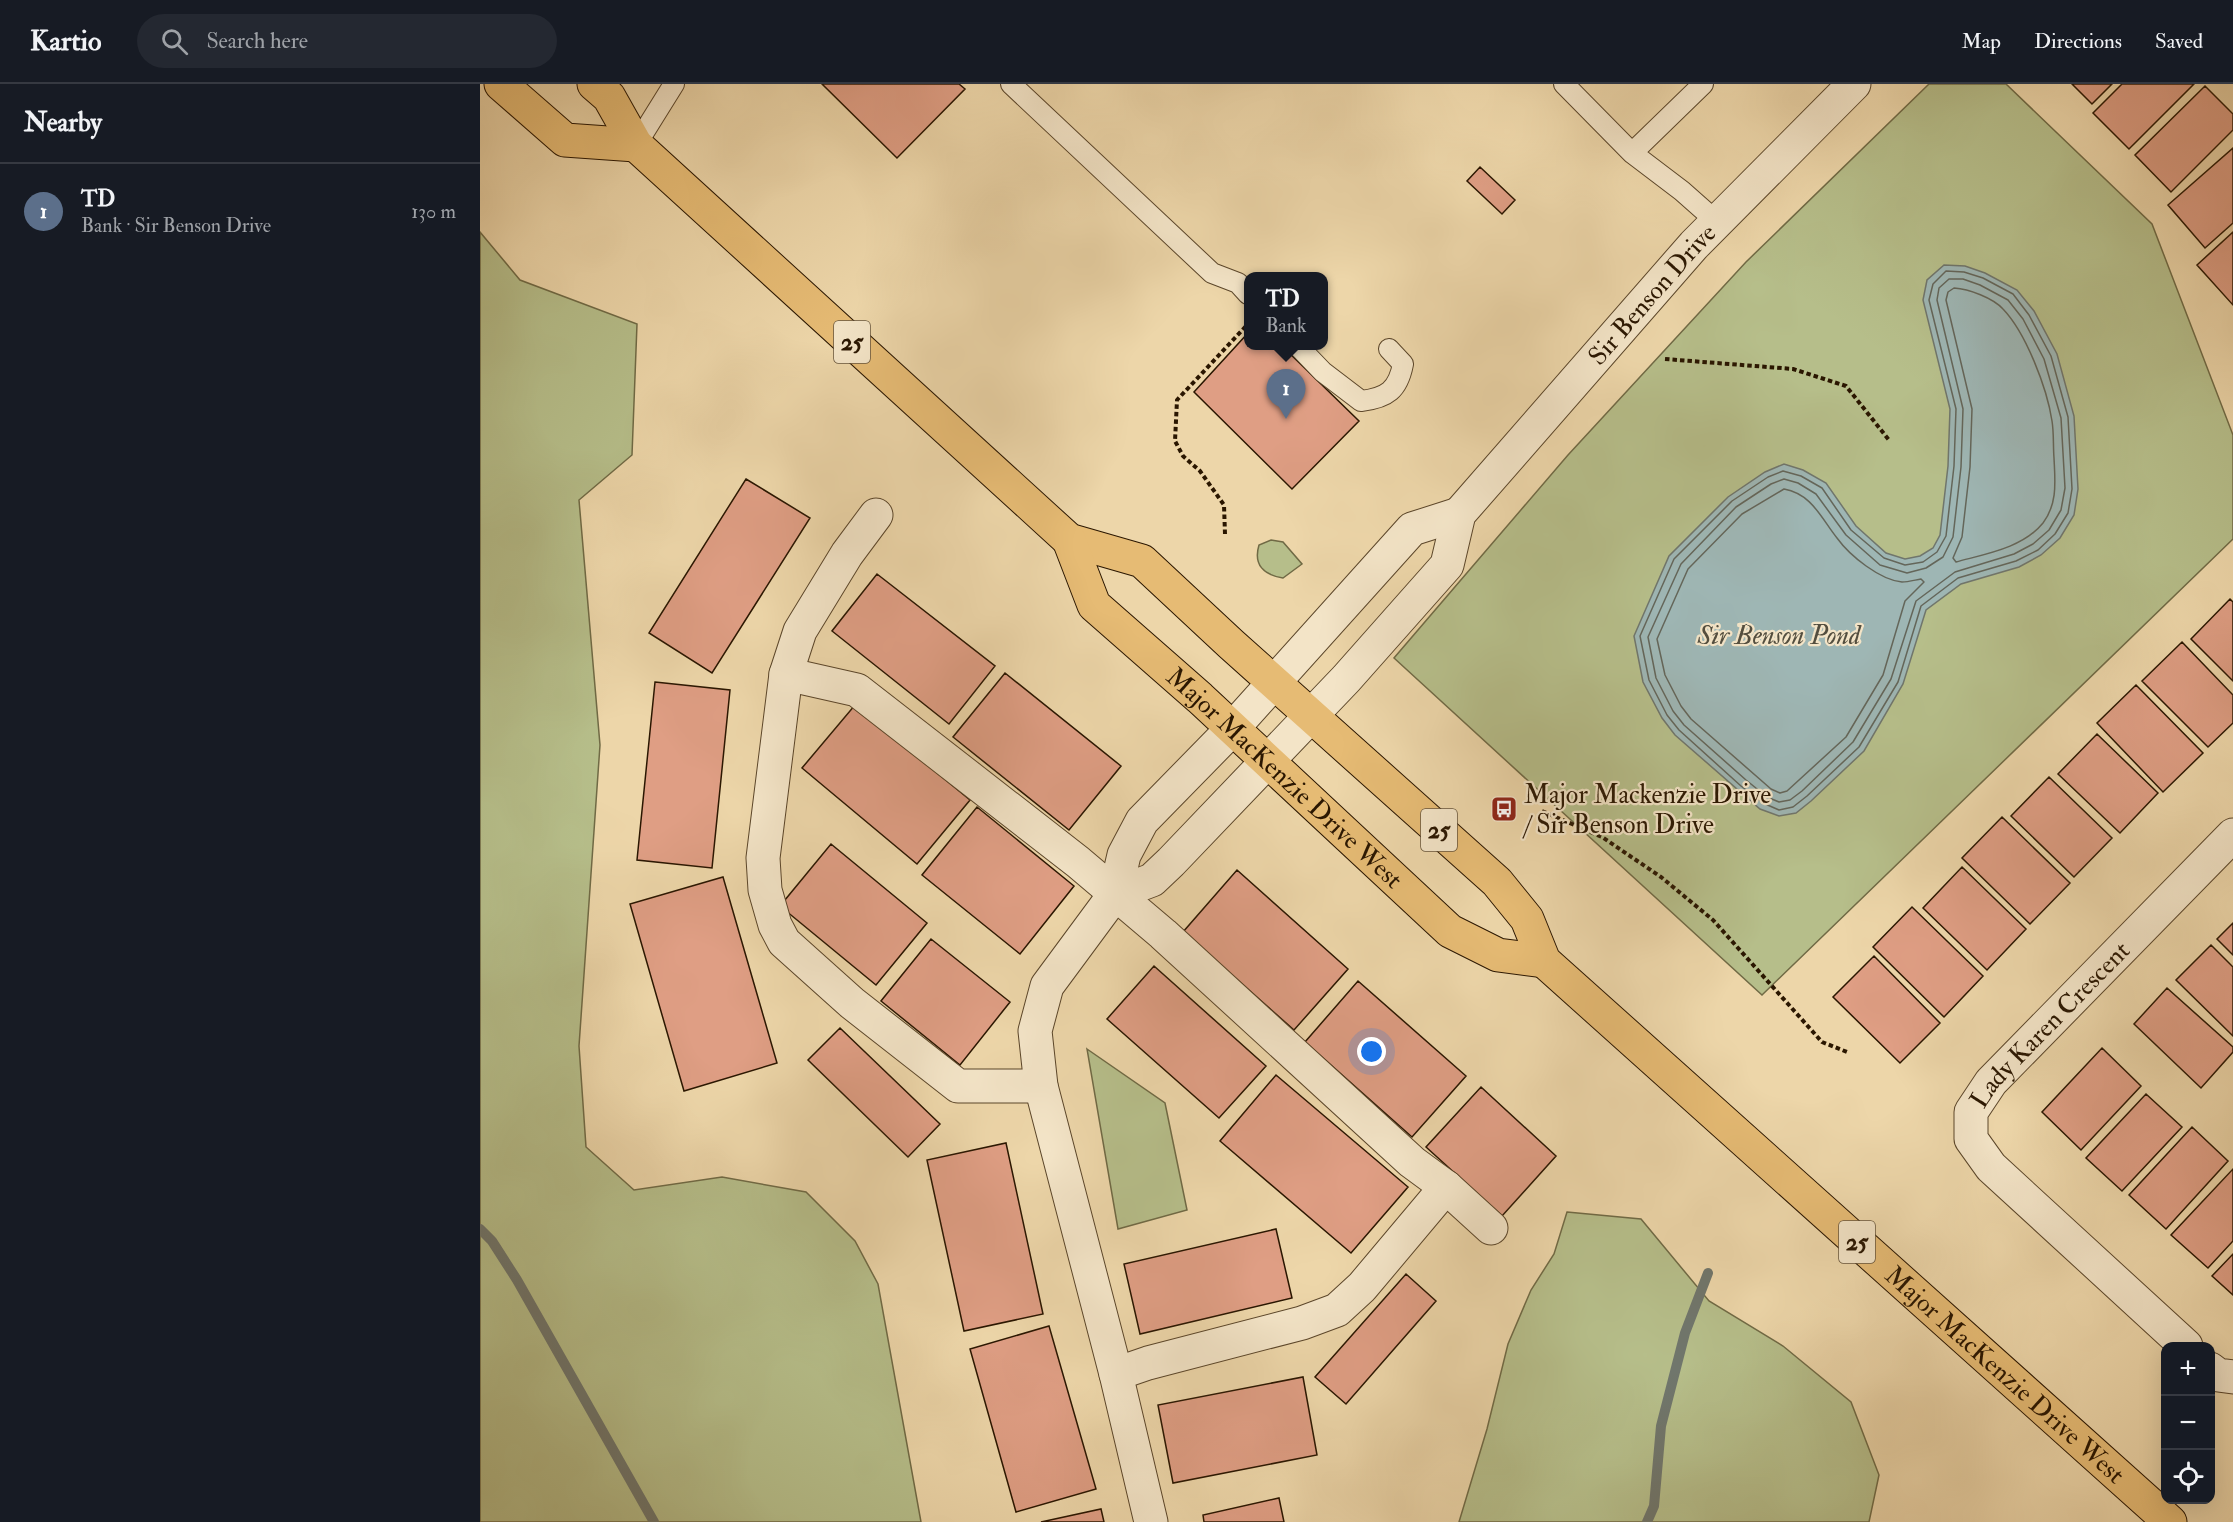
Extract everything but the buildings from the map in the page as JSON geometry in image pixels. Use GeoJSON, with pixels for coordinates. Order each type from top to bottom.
{"type":"FeatureCollection","features":[{"type":"Feature","properties":{"kind":"main road"},"geometry":{"type":"LineString","coordinates":[[501,84],[565,140],[636,145]]}},
{"type":"Feature","properties":{"kind":"main road","name":"Major MacKenzie Drive West"},"geometry":{"type":"LineString","coordinates":[[594,84],[609,97],[636,145],[1069,540],[1142,561],[1497,882],[1527,919],[1544,961],[2170,1522]]}},
{"type":"Feature","properties":{"kind":"main road","name":"Major MacKenzie Drive West"},"geometry":{"type":"LineString","coordinates":[[1069,540],[1094,605],[1233,728],[1450,931],[1498,955],[1544,961]]}},
{"type":"Feature","properties":{"kind":"street","name":"Sir Benson Drive"},"geometry":{"type":"LineString","coordinates":[[1115,894],[1152,880],[1172,862],[1346,679],[1447,565],[1459,514],[1694,245],[1854,84]]}},
{"type":"Feature","properties":{"kind":"street"},"geometry":{"type":"LineString","coordinates":[[1150,1522],[1116,1374],[1041,1086],[1035,1030],[1047,986],[1115,894],[1124,855],[1142,821],[1275,683],[1412,529],[1459,514]]}},
{"type":"Feature","properties":{"kind":"street"},"geometry":{"type":"LineString","coordinates":[[876,515],[847,554],[800,631],[786,674],[762,871],[775,925],[784,942],[852,1003],[958,1086],[1041,1086]]}},
{"type":"Feature","properties":{"kind":"street"},"geometry":{"type":"LineString","coordinates":[[786,674],[857,690],[1078,862],[1163,933],[1412,1162],[1446,1187],[1491,1228]]}},
{"type":"Feature","properties":{"kind":"street","name":"Lady Karen Crescent"},"geometry":{"type":"LineString","coordinates":[[2181,1342],[1991,1167],[1971,1139],[1971,1113],[1991,1082],[2233,835]]}},
{"type":"Feature","properties":{"kind":"street"},"geometry":{"type":"LineString","coordinates":[[1116,1374],[1148,1363],[1302,1323],[1337,1310],[1362,1287],[1446,1187]]}},
{"type":"Feature","properties":{"kind":"street"},"geometry":{"type":"LineString","coordinates":[[2215,1372],[2233,1377]]}},
{"type":"Feature","properties":{"kind":"lane"},"geometry":{"type":"LineString","coordinates":[[636,145],[674,84]]}},
{"type":"Feature","properties":{"kind":"lane"},"geometry":{"type":"LineString","coordinates":[[1011,84],[1212,273],[1238,283],[1244,290]]}},
{"type":"Feature","properties":{"kind":"lane"},"geometry":{"type":"LineString","coordinates":[[1564,84],[1632,153],[1682,191],[1717,222]]}},
{"type":"Feature","properties":{"kind":"lane"},"geometry":{"type":"LineString","coordinates":[[1632,153],[1703,84]]}},
{"type":"Feature","properties":{"kind":"lane"},"geometry":{"type":"LineString","coordinates":[[1303,350],[1323,372],[1361,401],[1375,399],[1392,391],[1400,380],[1403,364],[1389,349]]}},
{"type":"Feature","properties":{"kind":"path"},"geometry":{"type":"LineString","coordinates":[[1225,534],[1224,505],[1200,471],[1184,456],[1175,441],[1177,400],[1244,328]]}},
{"type":"Feature","properties":{"kind":"path"},"geometry":{"type":"LineString","coordinates":[[1665,359],[1792,369],[1846,386],[1889,440]]}},
{"type":"Feature","properties":{"kind":"path"},"geometry":{"type":"LineString","coordinates":[[1542,811],[1602,837],[1661,877],[1713,920],[1822,1042],[1846,1052]]}},
{"type":"Feature","properties":{"kind":"green space"},"geometry":{"type":"Polygon","coordinates":[[[1929,84],[2006,84],[2152,224],[2233,435],[2233,539],[1762,995],[1394,658],[1568,455],[1746,262],[1929,84]]]}},
{"type":"Feature","properties":{"kind":"green space"},"geometry":{"type":"Polygon","coordinates":[[[480,232],[520,280],[637,324],[632,455],[579,500],[600,745],[579,1046],[586,1147],[634,1190],[722,1177],[806,1192],[855,1241],[878,1284],[921,1522],[480,1522],[480,232]]]}},
{"type":"Feature","properties":{"kind":"green space"},"geometry":{"type":"Polygon","coordinates":[[[1271,540],[1283,542],[1302,564],[1283,578],[1265,572],[1259,563],[1259,545],[1271,540]]]}},
{"type":"Feature","properties":{"kind":"green space"},"geometry":{"type":"Polygon","coordinates":[[[1087,1049],[1165,1103],[1187,1210],[1118,1229],[1087,1049]]]}},
{"type":"Feature","properties":{"kind":"green space"},"geometry":{"type":"Polygon","coordinates":[[[1567,1212],[1641,1219],[1709,1301],[1783,1346],[1851,1402],[1879,1475],[1869,1522],[1459,1522],[1487,1429],[1508,1344],[1531,1290],[1554,1254],[1567,1212]]]}},
{"type":"Feature","properties":{"kind":"water","name":"Sir Benson Pond"},"geometry":{"type":"Polygon","coordinates":[[[1944,265],[1965,266],[1985,273],[2017,290],[2034,311],[2057,354],[2074,416],[2078,489],[2074,515],[2060,538],[2041,555],[2019,567],[1961,584],[1926,610],[1903,684],[1864,751],[1796,813],[1779,816],[1760,809],[1675,735],[1662,718],[1643,682],[1634,636],[1669,556],[1728,497],[1765,472],[1784,464],[1803,470],[1826,483],[1856,526],[1886,553],[1905,559],[1920,556],[1933,548],[1940,535],[1948,466],[1950,409],[1923,300],[1927,280],[1944,265]]]}},
{"type":"Feature","properties":{"kind":"waterway"},"geometry":{"type":"LineString","coordinates":[[480,1229],[492,1241],[517,1280],[654,1522]]}},
{"type":"Feature","properties":{"kind":"waterway"},"geometry":{"type":"LineString","coordinates":[[1647,1522],[1654,1506],[1661,1426],[1685,1333],[1708,1273]]}},
{"type":"Feature","properties":{"kind":"place","name":"TD"},"geometry":{"type":"Point","coordinates":[1286,419]}},
{"type":"Feature","properties":{"kind":"place","name":"Major Mackenzie Drive / Sir Benson Drive"},"geometry":{"type":"Point","coordinates":[1504,809]}}]}
